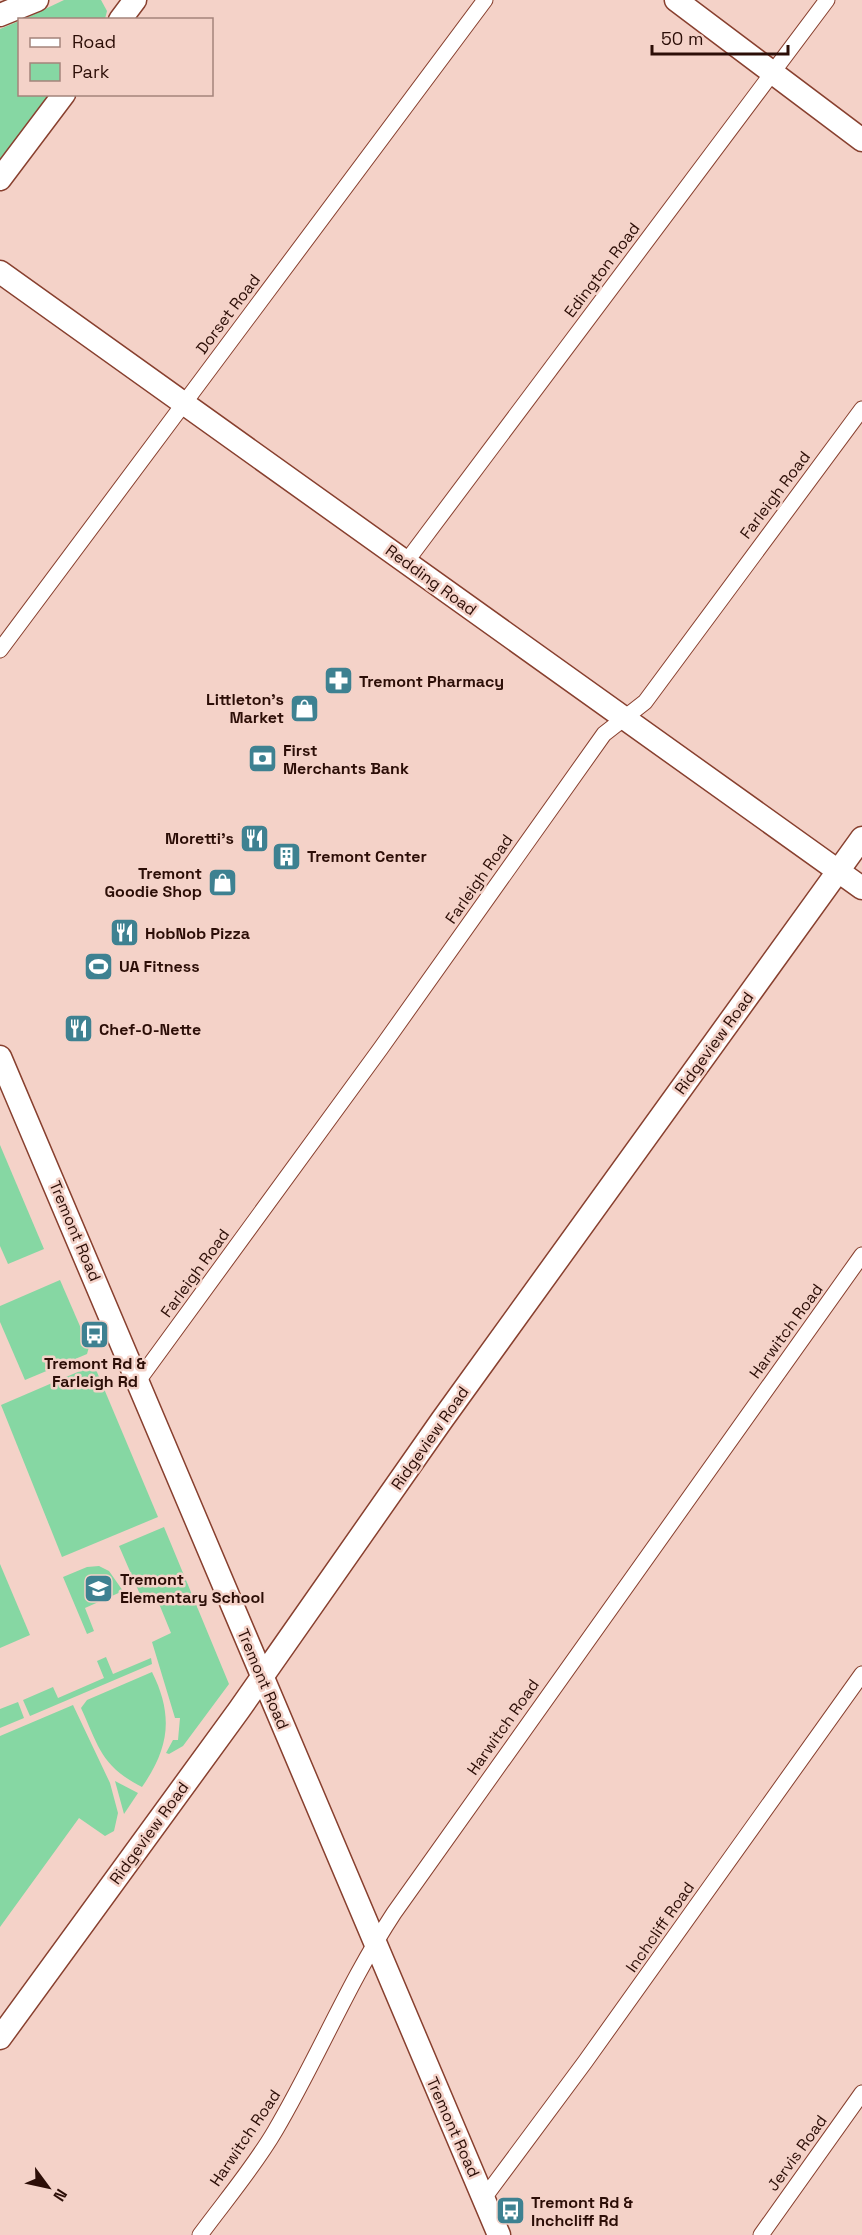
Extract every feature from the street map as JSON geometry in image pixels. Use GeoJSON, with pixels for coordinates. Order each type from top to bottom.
{"type":"FeatureCollection","features":[{"type":"Feature","properties":{"kind":"main road"},"geometry":{"type":"LineString","coordinates":[[0,15],[37,0]]}},
{"type":"Feature","properties":{"kind":"main road"},"geometry":{"type":"LineString","coordinates":[[122,18],[135,0]]}},
{"type":"Feature","properties":{"kind":"main road"},"geometry":{"type":"LineString","coordinates":[[676,0],[862,140]]}},
{"type":"Feature","properties":{"kind":"main road"},"geometry":{"type":"LineString","coordinates":[[0,179],[62,96]]}},
{"type":"Feature","properties":{"kind":"main road","name":"Redding Road"},"geometry":{"type":"LineString","coordinates":[[0,272],[862,888]]}},
{"type":"Feature","properties":{"kind":"main road","name":"Ridgeview Road"},"geometry":{"type":"LineString","coordinates":[[0,2038],[262,1677],[449,1411],[862,838]]}},
{"type":"Feature","properties":{"kind":"main road","name":"Tremont Road"},"geometry":{"type":"LineString","coordinates":[[0,1057],[499,2235]]}},
{"type":"Feature","properties":{"kind":"street","name":"Dorset Road"},"geometry":{"type":"LineString","coordinates":[[0,650],[485,0]]}},
{"type":"Feature","properties":{"kind":"street","name":"Edington Road"},"geometry":{"type":"LineString","coordinates":[[406,562],[826,0]]}},
{"type":"Feature","properties":{"kind":"street","name":"Farleigh Road"},"geometry":{"type":"LineString","coordinates":[[138,1381],[381,1048],[595,746],[604,734],[645,702],[862,409]]}},
{"type":"Feature","properties":{"kind":"street","name":"Harwitch Road"},"geometry":{"type":"LineString","coordinates":[[200,2235],[274,2134],[360,1965],[375,1942],[512,1745],[862,1256]]}},
{"type":"Feature","properties":{"kind":"street","name":"Inchcliff Road"},"geometry":{"type":"LineString","coordinates":[[484,2198],[585,2062],[862,1674]]}},
{"type":"Feature","properties":{"kind":"street","name":"Jervis Road"},"geometry":{"type":"LineString","coordinates":[[760,2235],[862,2093]]}},
{"type":"Feature","properties":{"kind":"green space"},"geometry":{"type":"Polygon","coordinates":[[[64,0],[101,0],[107,11],[105,18],[26,18],[64,0]]]}},
{"type":"Feature","properties":{"kind":"green space"},"geometry":{"type":"Polygon","coordinates":[[[18,21],[18,96],[49,96],[0,162],[0,29],[18,21]]]}},
{"type":"Feature","properties":{"kind":"green space"},"geometry":{"type":"Polygon","coordinates":[[[0,1145],[44,1249],[8,1264],[0,1246],[0,1145]]]}},
{"type":"Feature","properties":{"kind":"green space"},"geometry":{"type":"Polygon","coordinates":[[[60,1280],[89,1347],[87,1354],[25,1380],[0,1322],[0,1306],[60,1280]]]}},
{"type":"Feature","properties":{"kind":"green space"},"geometry":{"type":"Polygon","coordinates":[[[94,1365],[158,1517],[62,1557],[1,1405],[94,1365]]]}},
{"type":"Feature","properties":{"kind":"green space"},"geometry":{"type":"Polygon","coordinates":[[[164,1527],[229,1684],[183,1746],[169,1754],[166,1753],[173,1740],[178,1740],[180,1718],[175,1718],[152,1642],[171,1633],[155,1594],[142,1599],[119,1546],[164,1527]]]}},
{"type":"Feature","properties":{"kind":"green space"},"geometry":{"type":"Polygon","coordinates":[[[0,1564],[30,1635],[0,1648],[0,1564]]]}},
{"type":"Feature","properties":{"kind":"green space"},"geometry":{"type":"Polygon","coordinates":[[[99,1566],[109,1571],[123,1591],[85,1608],[94,1631],[87,1634],[63,1577],[87,1567],[99,1566]]]}},
{"type":"Feature","properties":{"kind":"green space"},"geometry":{"type":"Polygon","coordinates":[[[106,1657],[113,1674],[151,1658],[152,1664],[30,1716],[23,1700],[53,1687],[58,1698],[104,1678],[97,1661],[106,1657]]]}},
{"type":"Feature","properties":{"kind":"green space"},"geometry":{"type":"Polygon","coordinates":[[[152,1672],[164,1703],[165,1731],[158,1759],[142,1787],[109,1763],[97,1745],[81,1708],[87,1700],[152,1672]]]}},
{"type":"Feature","properties":{"kind":"green space"},"geometry":{"type":"Polygon","coordinates":[[[18,1702],[24,1718],[0,1728],[0,1709],[18,1702]]]}},
{"type":"Feature","properties":{"kind":"green space"},"geometry":{"type":"Polygon","coordinates":[[[73,1705],[110,1783],[118,1813],[114,1831],[105,1836],[79,1818],[0,1927],[0,1736],[73,1705]]]}},
{"type":"Feature","properties":{"kind":"green space"},"geometry":{"type":"Polygon","coordinates":[[[115,1781],[138,1793],[124,1814],[115,1781]]]}},
{"type":"Feature","properties":{"kind":"place","name":"Tremont Pharmacy"},"geometry":{"type":"Point","coordinates":[338,681]}},
{"type":"Feature","properties":{"kind":"place","name":"Littleton’s Market"},"geometry":{"type":"Point","coordinates":[305,708]}},
{"type":"Feature","properties":{"kind":"place","name":"First Merchants Bank"},"geometry":{"type":"Point","coordinates":[262,759]}},
{"type":"Feature","properties":{"kind":"place","name":"Moretti's"},"geometry":{"type":"Point","coordinates":[255,838]}},
{"type":"Feature","properties":{"kind":"place","name":"Tremont Center"},"geometry":{"type":"Point","coordinates":[286,856]}},
{"type":"Feature","properties":{"kind":"place","name":"Tremont Goodie Shop"},"geometry":{"type":"Point","coordinates":[223,882]}},
{"type":"Feature","properties":{"kind":"place","name":"HobNob Pizza"},"geometry":{"type":"Point","coordinates":[124,933]}},
{"type":"Feature","properties":{"kind":"place","name":"UA Fitness"},"geometry":{"type":"Point","coordinates":[98,966]}},
{"type":"Feature","properties":{"kind":"place","name":"Chef-O-Nette"},"geometry":{"type":"Point","coordinates":[78,1029]}},
{"type":"Feature","properties":{"kind":"place","name":"Tremont Rd & Farleigh Rd"},"geometry":{"type":"Point","coordinates":[95,1335]}},
{"type":"Feature","properties":{"kind":"place","name":"Tremont Elementary School"},"geometry":{"type":"Point","coordinates":[99,1588]}},
{"type":"Feature","properties":{"kind":"place","name":"Tremont Rd & Inchcliff Rd"},"geometry":{"type":"Point","coordinates":[510,2211]}}]}
